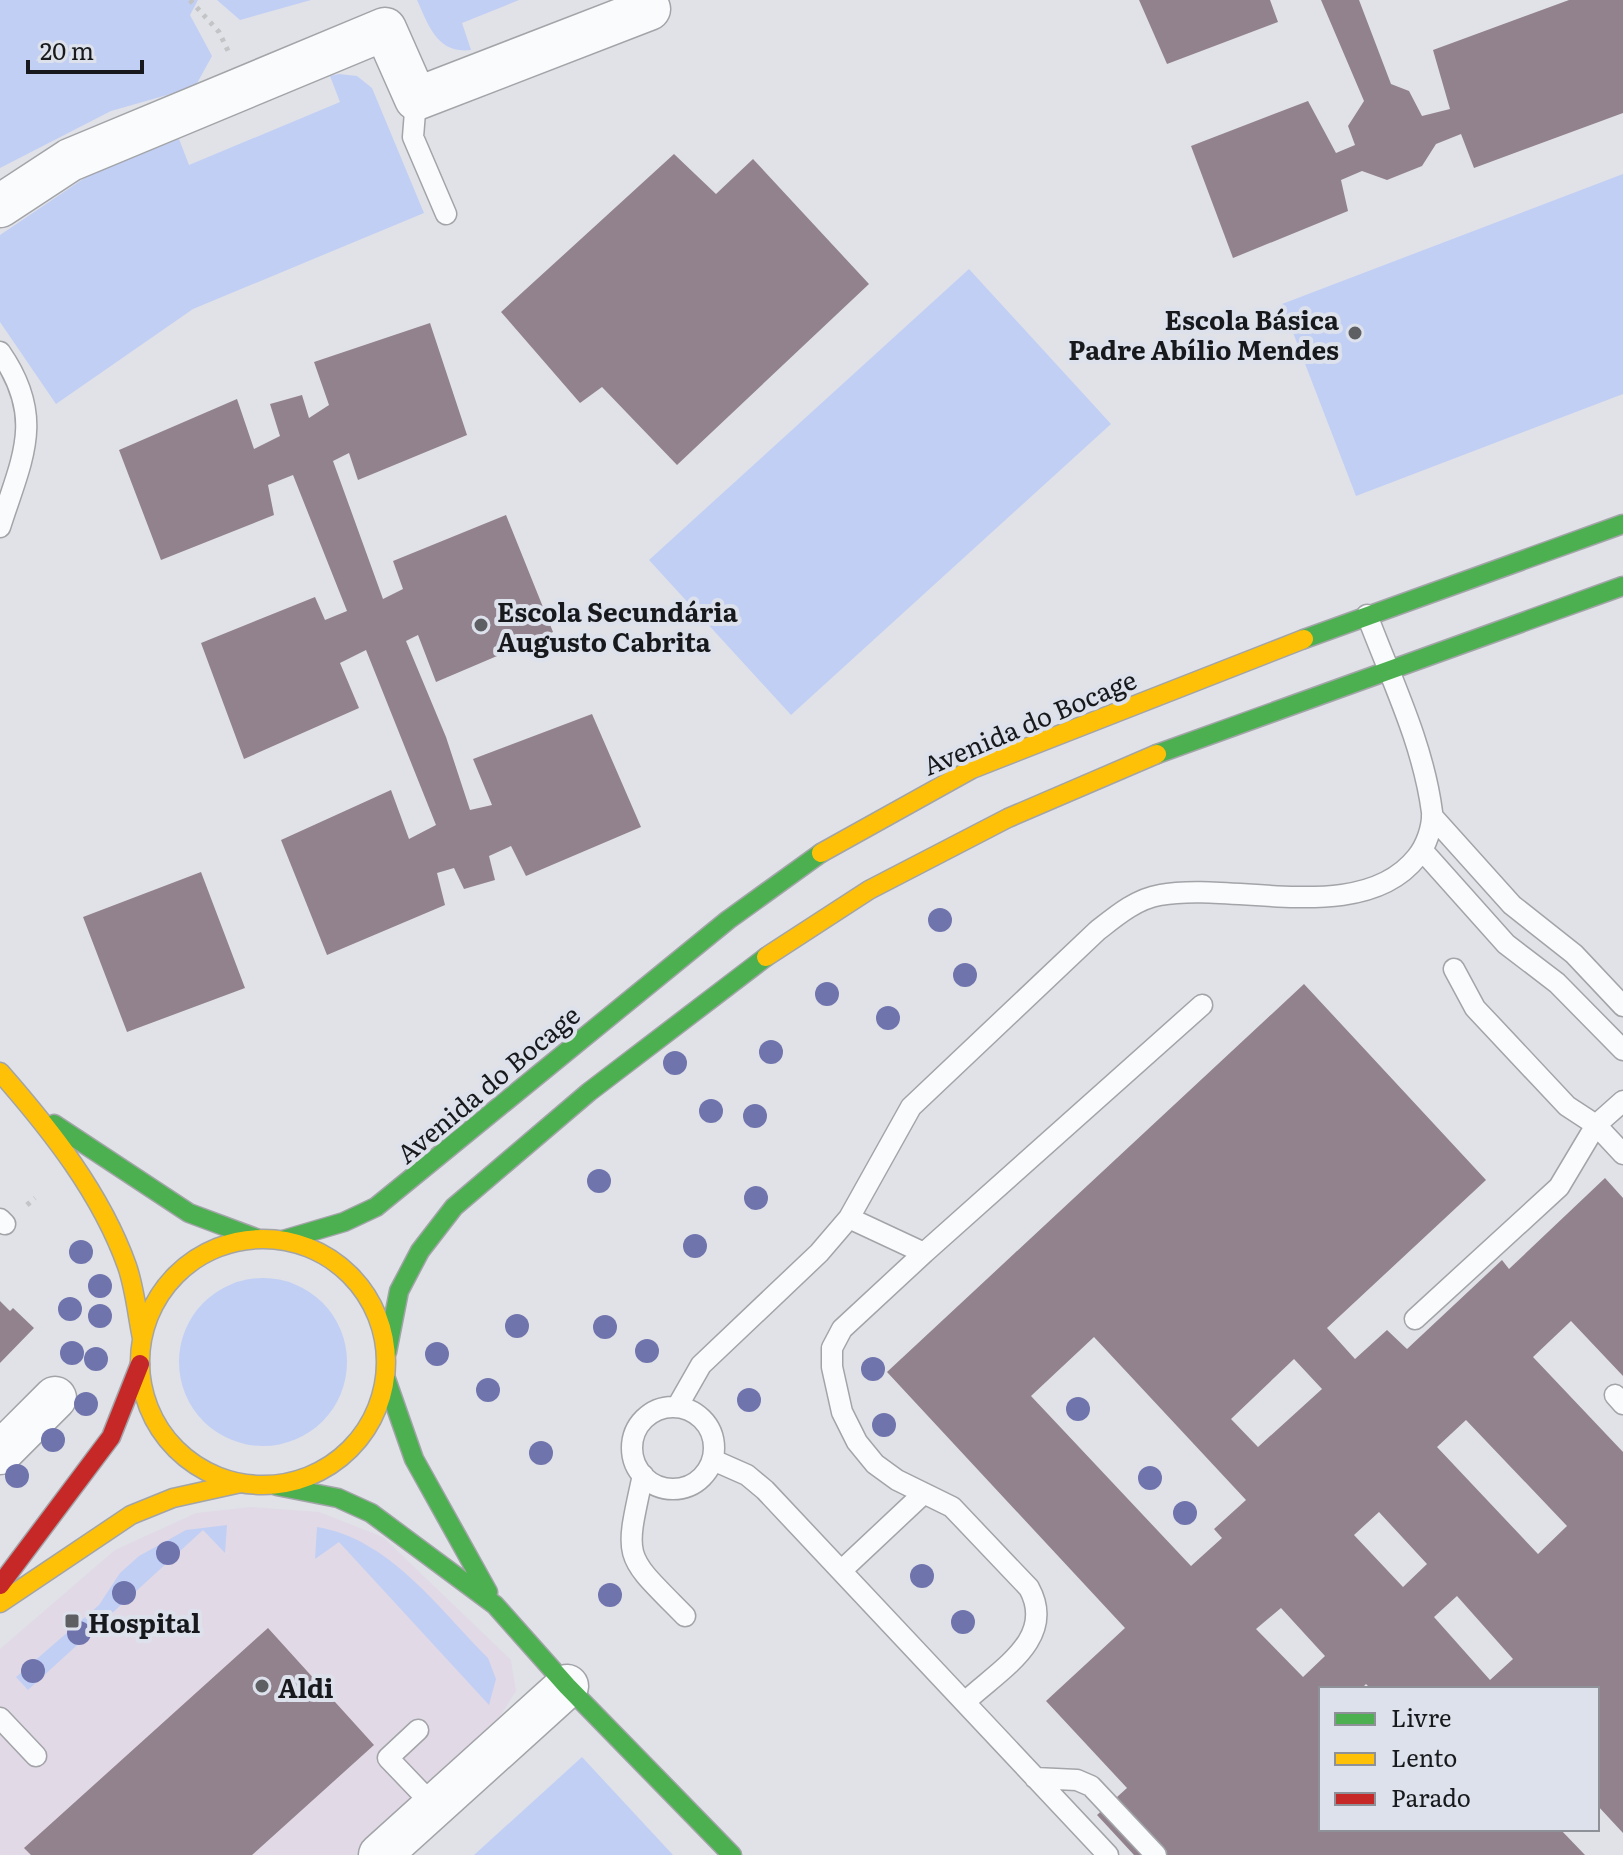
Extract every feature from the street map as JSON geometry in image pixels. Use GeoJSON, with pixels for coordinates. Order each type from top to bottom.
{"type":"FeatureCollection","features":[{"type":"Feature","properties":{"kind":"main road","name":"Avenida do Bocage"},"geometry":{"type":"LineString","coordinates":[[283,1240],[344,1222],[399,1191],[498,1105],[728,920],[835,843],[972,769],[1367,615],[1623,524]]}},
{"type":"Feature","properties":{"kind":"main road"},"geometry":{"type":"LineString","coordinates":[[269,1485],[298,1480],[324,1469],[347,1452],[365,1431],[379,1406],[386,1379],[387,1352],[399,1291],[420,1251],[454,1207],[589,1092],[749,968],[869,890],[1008,818],[1162,752],[1389,673],[1623,586]]}},
{"type":"Feature","properties":{"kind":"main road"},"geometry":{"type":"LineString","coordinates":[[0,1072],[38,1113],[113,1233],[128,1267],[142,1338],[140,1364],[143,1391],[153,1417],[168,1441],[189,1460],[214,1475],[241,1483],[338,1498],[371,1513],[495,1605],[567,1686],[732,1855]]}},
{"type":"Feature","properties":{"kind":"main road"},"geometry":{"type":"LineString","coordinates":[[38,1113],[189,1213],[256,1238],[283,1240],[321,1253],[353,1276],[376,1311],[387,1352]]}},
{"type":"Feature","properties":{"kind":"main road"},"geometry":{"type":"LineString","coordinates":[[142,1338],[157,1300],[182,1269],[217,1248],[256,1238]]}},
{"type":"Feature","properties":{"kind":"main road"},"geometry":{"type":"LineString","coordinates":[[0,1585],[111,1437],[140,1364]]}},
{"type":"Feature","properties":{"kind":"main road"},"geometry":{"type":"LineString","coordinates":[[386,1379],[414,1459],[495,1605]]}},
{"type":"Feature","properties":{"kind":"main road"},"geometry":{"type":"LineString","coordinates":[[0,1603],[115,1525],[150,1506],[184,1494],[241,1483]]}},
{"type":"Feature","properties":{"kind":"street"},"geometry":{"type":"LineString","coordinates":[[0,206],[70,160],[385,29],[416,99],[649,9]]}},
{"type":"Feature","properties":{"kind":"street"},"geometry":{"type":"LineString","coordinates":[[0,1453],[55,1398]]}},
{"type":"Feature","properties":{"kind":"street"},"geometry":{"type":"LineString","coordinates":[[380,1855],[567,1686]]}},
{"type":"Feature","properties":{"kind":"lane"},"geometry":{"type":"LineString","coordinates":[[416,99],[413,137],[446,214]]}},
{"type":"Feature","properties":{"kind":"lane"},"geometry":{"type":"LineString","coordinates":[[0,352],[25,397],[28,439],[0,527]]}},
{"type":"Feature","properties":{"kind":"lane"},"geometry":{"type":"LineString","coordinates":[[677,1407],[701,1365],[819,1253],[849,1218],[911,1107],[1097,931],[1125,909],[1157,895],[1192,892],[1279,899],[1363,891],[1386,883],[1408,868],[1422,850],[1432,816],[1420,751],[1367,615]]}},
{"type":"Feature","properties":{"kind":"lane"},"geometry":{"type":"LineString","coordinates":[[1432,816],[1512,905],[1574,954],[1623,1006]]}},
{"type":"Feature","properties":{"kind":"lane"},"geometry":{"type":"LineString","coordinates":[[1422,850],[1506,944],[1557,983],[1623,1050]]}},
{"type":"Feature","properties":{"kind":"lane"},"geometry":{"type":"LineString","coordinates":[[1454,969],[1475,1008],[1567,1106],[1596,1125],[1623,1154]]}},
{"type":"Feature","properties":{"kind":"lane"},"geometry":{"type":"LineString","coordinates":[[965,1702],[1028,1644],[1036,1631],[1037,1603],[1029,1588],[952,1507],[923,1494],[875,1464],[857,1442],[842,1412],[832,1367],[832,1348],[842,1329],[1202,1005]]}},
{"type":"Feature","properties":{"kind":"lane"},"geometry":{"type":"LineString","coordinates":[[1415,1319],[1559,1187],[1596,1125],[1623,1101]]}},
{"type":"Feature","properties":{"kind":"lane"},"geometry":{"type":"LineString","coordinates":[[849,1218],[924,1253]]}},
{"type":"Feature","properties":{"kind":"lane"},"geometry":{"type":"LineString","coordinates":[[677,1407],[703,1419],[715,1445],[713,1460],[706,1473],[682,1488],[654,1484],[635,1463],[635,1434],[651,1414],[677,1407]]}},
{"type":"Feature","properties":{"kind":"lane"},"geometry":{"type":"LineString","coordinates":[[713,1460],[747,1475],[765,1490],[1108,1855]]}},
{"type":"Feature","properties":{"kind":"lane"},"geometry":{"type":"LineString","coordinates":[[643,1475],[629,1541],[631,1556],[638,1569],[685,1616]]}},
{"type":"Feature","properties":{"kind":"lane"},"geometry":{"type":"LineString","coordinates":[[841,1571],[923,1494]]}},
{"type":"Feature","properties":{"kind":"lane"},"geometry":{"type":"LineString","coordinates":[[0,1718],[36,1756]]}},
{"type":"Feature","properties":{"kind":"lane"},"geometry":{"type":"LineString","coordinates":[[418,1730],[388,1758],[434,1806]]}},
{"type":"Feature","properties":{"kind":"lane"},"geometry":{"type":"LineString","coordinates":[[1035,1778],[1077,1780],[1091,1786],[1156,1855]]}},
{"type":"Feature","properties":{"kind":"path"},"geometry":{"type":"LineString","coordinates":[[190,0],[219,32],[245,86]]}},
{"type":"Feature","properties":{"kind":"shaded area"},"geometry":{"type":"Polygon","coordinates":[[[0,0],[198,0],[190,15],[212,56],[195,87],[111,111],[0,168],[0,0]]]}},
{"type":"Feature","properties":{"kind":"shaded area"},"geometry":{"type":"Polygon","coordinates":[[[217,0],[311,0],[240,20],[217,0]]]}},
{"type":"Feature","properties":{"kind":"shaded area"},"geometry":{"type":"Polygon","coordinates":[[[417,0],[519,0],[462,23],[471,50],[459,50],[450,48],[436,36],[417,0]]]}},
{"type":"Feature","properties":{"kind":"shaded area"},"geometry":{"type":"Polygon","coordinates":[[[330,76],[357,76],[372,88],[424,213],[193,309],[56,404],[0,322],[0,235],[89,175],[179,139],[189,165],[340,102],[330,76]]]}},
{"type":"Feature","properties":{"kind":"shaded area"},"geometry":{"type":"Polygon","coordinates":[[[1623,174],[1623,394],[1356,496],[1282,304],[1623,174]]]}},
{"type":"Feature","properties":{"kind":"shaded area"},"geometry":{"type":"Polygon","coordinates":[[[969,269],[1111,424],[791,715],[649,560],[969,269]]]}},
{"type":"Feature","properties":{"kind":"shaded area"},"geometry":{"type":"Polygon","coordinates":[[[263,1278],[295,1284],[322,1303],[341,1330],[347,1362],[341,1394],[322,1421],[295,1440],[263,1446],[231,1440],[204,1421],[185,1394],[179,1362],[185,1330],[204,1303],[231,1284],[263,1278]]]}},
{"type":"Feature","properties":{"kind":"shaded area"},"geometry":{"type":"Polygon","coordinates":[[[251,1507],[319,1512],[383,1537],[511,1660],[516,1691],[494,1726],[356,1855],[0,1855],[0,1649],[115,1550],[196,1513],[251,1507]]]}},
{"type":"Feature","properties":{"kind":"shaded area"},"geometry":{"type":"Polygon","coordinates":[[[227,1525],[225,1553],[203,1530],[28,1690],[16,1677],[99,1605],[120,1573],[139,1556],[186,1530],[227,1525]]]}},
{"type":"Feature","properties":{"kind":"shaded area"},"geometry":{"type":"Polygon","coordinates":[[[317,1527],[343,1534],[368,1546],[432,1598],[488,1658],[496,1679],[489,1705],[339,1542],[315,1559],[317,1527]]]}},
{"type":"Feature","properties":{"kind":"shaded area"},"geometry":{"type":"Polygon","coordinates":[[[582,1757],[673,1855],[474,1855],[582,1757]]]}},
{"type":"Feature","properties":{"kind":"building"},"geometry":{"type":"Polygon","coordinates":[[[1139,0],[1270,0],[1278,22],[1167,64],[1139,0]]]}},
{"type":"Feature","properties":{"kind":"building"},"geometry":{"type":"Polygon","coordinates":[[[1321,0],[1359,0],[1391,84],[1409,91],[1422,116],[1450,109],[1433,50],[1569,0],[1623,0],[1623,113],[1474,168],[1461,134],[1436,144],[1422,166],[1387,180],[1362,171],[1341,180],[1348,211],[1233,258],[1191,146],[1308,101],[1336,153],[1355,145],[1348,126],[1364,101],[1321,0]]]}},
{"type":"Feature","properties":{"kind":"building"},"geometry":{"type":"Polygon","coordinates":[[[674,154],[716,194],[753,159],[869,284],[677,465],[602,387],[580,403],[501,312],[674,154]]]}},
{"type":"Feature","properties":{"kind":"building"},"geometry":{"type":"Polygon","coordinates":[[[430,323],[467,435],[358,480],[349,453],[333,461],[383,599],[403,589],[393,561],[506,515],[553,632],[436,682],[418,635],[406,641],[446,737],[470,810],[492,805],[473,759],[592,714],[641,827],[526,876],[511,846],[489,856],[495,880],[464,889],[454,868],[437,873],[445,905],[327,955],[281,840],[391,790],[409,839],[436,825],[366,650],[340,663],[359,708],[244,759],[201,643],[315,597],[325,620],[347,611],[293,475],[268,485],[274,515],[161,560],[119,450],[237,399],[254,449],[280,436],[270,404],[302,395],[309,418],[329,405],[314,362],[430,323]]]}},
{"type":"Feature","properties":{"kind":"building"},"geometry":{"type":"Polygon","coordinates":[[[201,872],[245,988],[127,1032],[83,917],[201,872]]]}},
{"type":"Feature","properties":{"kind":"building"},"geometry":{"type":"Polygon","coordinates":[[[1304,984],[1486,1180],[1327,1328],[1355,1359],[1387,1330],[1407,1349],[1502,1260],[1509,1269],[1605,1178],[1623,1198],[1623,1376],[1571,1321],[1533,1357],[1623,1452],[1623,1833],[1599,1807],[1599,1687],[1369,1687],[1366,1684],[1363,1687],[1319,1687],[1319,1831],[1562,1831],[1585,1855],[1134,1855],[1097,1815],[1127,1788],[1046,1701],[1125,1628],[887,1372],[1304,984]],[[1094,1337],[1031,1396],[1191,1566],[1222,1538],[1214,1529],[1246,1500],[1094,1337]],[[1294,1359],[1231,1419],[1258,1447],[1322,1389],[1294,1359]],[[1466,1420],[1437,1447],[1538,1554],[1567,1526],[1466,1420]],[[1379,1512],[1354,1535],[1403,1587],[1427,1564],[1379,1512]],[[1457,1596],[1434,1617],[1490,1680],[1513,1659],[1457,1596]],[[1281,1608],[1256,1629],[1303,1677],[1325,1656],[1281,1608]]]}},
{"type":"Feature","properties":{"kind":"building"},"geometry":{"type":"Polygon","coordinates":[[[0,1301],[10,1311],[13,1308],[34,1328],[0,1363],[0,1301]]]}},
{"type":"Feature","properties":{"kind":"building","name":"Aldi"},"geometry":{"type":"Polygon","coordinates":[[[268,1628],[374,1745],[252,1855],[31,1855],[24,1848],[268,1628]]]}},
{"type":"Feature","properties":{"kind":"traffic: fast"},"geometry":{"type":"LineString","coordinates":[[1304,639],[1623,524]]}},
{"type":"Feature","properties":{"kind":"traffic: fast"},"geometry":{"type":"LineString","coordinates":[[1157,754],[1623,586]]}},
{"type":"Feature","properties":{"kind":"traffic: fast"},"geometry":{"type":"LineString","coordinates":[[283,1240],[344,1222],[376,1207],[728,920],[821,853]]}},
{"type":"Feature","properties":{"kind":"traffic: fast"},"geometry":{"type":"LineString","coordinates":[[387,1352],[399,1291],[420,1251],[454,1207],[589,1092],[766,957]]}},
{"type":"Feature","properties":{"kind":"traffic: fast"},"geometry":{"type":"LineString","coordinates":[[54,1124],[189,1213],[256,1238]]}},
{"type":"Feature","properties":{"kind":"traffic: fast"},"geometry":{"type":"LineString","coordinates":[[386,1379],[414,1459],[488,1592]]}},
{"type":"Feature","properties":{"kind":"traffic: fast"},"geometry":{"type":"LineString","coordinates":[[277,1486],[338,1498],[371,1513],[495,1605],[567,1686],[732,1855]]}},
{"type":"Feature","properties":{"kind":"traffic: slow"},"geometry":{"type":"LineString","coordinates":[[821,853],[972,769],[1304,639]]}},
{"type":"Feature","properties":{"kind":"traffic: slow"},"geometry":{"type":"LineString","coordinates":[[766,957],[869,890],[1008,818],[1157,754]]}},
{"type":"Feature","properties":{"kind":"traffic: slow"},"geometry":{"type":"LineString","coordinates":[[0,1072],[55,1139],[103,1213],[130,1275],[142,1338]]}},
{"type":"Feature","properties":{"kind":"traffic: slow"},"geometry":{"type":"LineString","coordinates":[[263,1239],[287,1241],[310,1248],[350,1275],[377,1315],[384,1338],[386,1362],[384,1386],[377,1409],[350,1449],[310,1476],[287,1483],[263,1485],[239,1483],[216,1476],[176,1449],[149,1409],[142,1386],[140,1362],[142,1338],[149,1315],[176,1275],[216,1248],[239,1241],[263,1239]]}},
{"type":"Feature","properties":{"kind":"traffic: slow"},"geometry":{"type":"LineString","coordinates":[[0,1603],[131,1515],[173,1498],[241,1483]]}},
{"type":"Feature","properties":{"kind":"traffic: jam"},"geometry":{"type":"LineString","coordinates":[[0,1585],[111,1437],[140,1364]]}},
{"type":"Feature","properties":{"kind":"place","name":"Escola Básica Padre Abílio Mendes"},"geometry":{"type":"Point","coordinates":[1355,333]}},
{"type":"Feature","properties":{"kind":"place","name":"Escola Secundária Augusto Cabrita"},"geometry":{"type":"Point","coordinates":[481,625]}},
{"type":"Feature","properties":{"kind":"place","name":"Hospital"},"geometry":{"type":"Point","coordinates":[72,1621]}},
{"type":"Feature","properties":{"kind":"place","name":"Aldi"},"geometry":{"type":"Point","coordinates":[262,1686]}}]}
